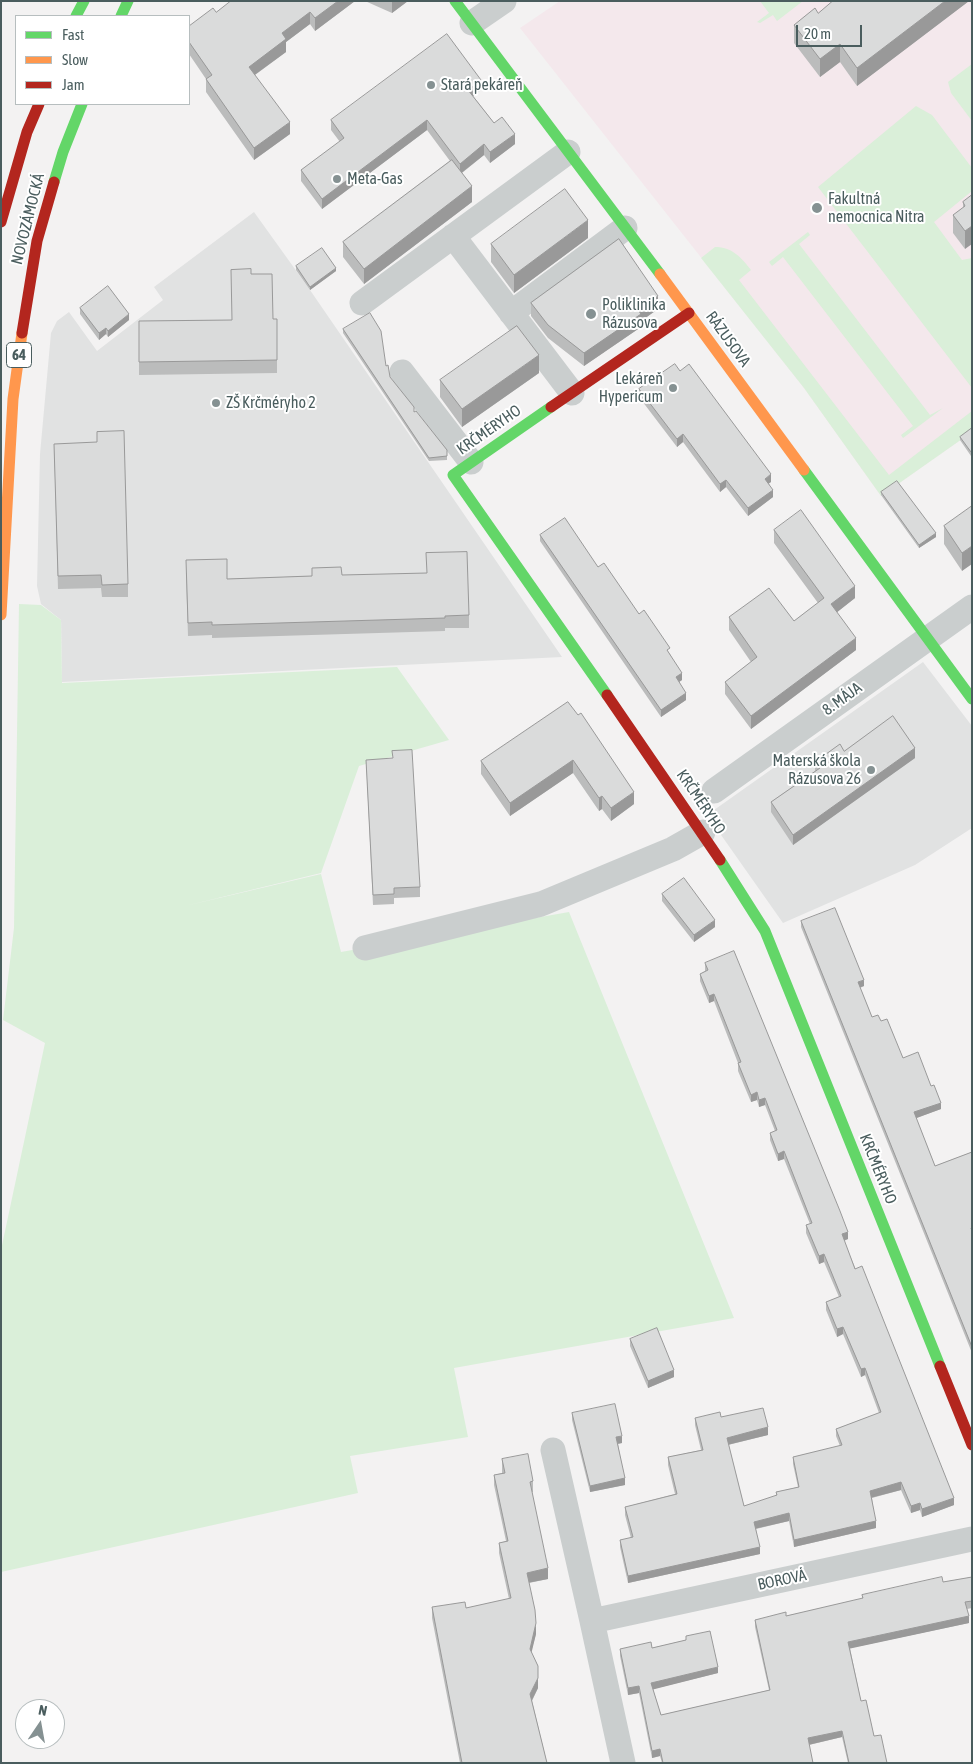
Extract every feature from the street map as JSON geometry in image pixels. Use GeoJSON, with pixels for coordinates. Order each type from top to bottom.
{"type":"FeatureCollection","features":[{"type":"Feature","properties":{"kind":"street"},"geometry":{"type":"LineString","coordinates":[[77,15],[84,1]]}},
{"type":"Feature","properties":{"kind":"street"},"geometry":{"type":"LineString","coordinates":[[121,15],[128,1]]}},
{"type":"Feature","properties":{"kind":"street","name":"RÁZUSOVA"},"geometry":{"type":"LineString","coordinates":[[455,1],[689,313],[972,699]]}},
{"type":"Feature","properties":{"kind":"street"},"geometry":{"type":"LineString","coordinates":[[472,23],[504,1]]}},
{"type":"Feature","properties":{"kind":"street","name":"NOVOZÁMOCKÁ"},"geometry":{"type":"LineString","coordinates":[[1,222],[27,132],[39,105]]}},
{"type":"Feature","properties":{"kind":"street","name":"NOVOZÁMOCKÁ"},"geometry":{"type":"LineString","coordinates":[[1,615],[13,399],[27,296],[37,241],[47,206],[63,152],[82,105]]}},
{"type":"Feature","properties":{"kind":"street"},"geometry":{"type":"LineString","coordinates":[[362,303],[568,152]]}},
{"type":"Feature","properties":{"kind":"street"},"geometry":{"type":"LineString","coordinates":[[511,313],[625,228]]}},
{"type":"Feature","properties":{"kind":"street"},"geometry":{"type":"LineString","coordinates":[[453,236],[572,393]]}},
{"type":"Feature","properties":{"kind":"street","name":"KRČMÉRYHO"},"geometry":{"type":"LineString","coordinates":[[689,313],[453,475],[703,832],[765,930],[972,1445]]}},
{"type":"Feature","properties":{"kind":"street"},"geometry":{"type":"LineString","coordinates":[[402,372],[471,462]]}},
{"type":"Feature","properties":{"kind":"street","name":"8. MÁJA"},"geometry":{"type":"LineString","coordinates":[[714,791],[972,607]]}},
{"type":"Feature","properties":{"kind":"street"},"geometry":{"type":"LineString","coordinates":[[365,948],[541,904],[673,848],[703,832]]}},
{"type":"Feature","properties":{"kind":"street"},"geometry":{"type":"LineString","coordinates":[[553,1450],[622,1763]]}},
{"type":"Feature","properties":{"kind":"street","name":"BOROVÁ"},"geometry":{"type":"LineString","coordinates":[[592,1621],[972,1539]]}},
{"type":"Feature","properties":{"kind":"shaded area","name":"Fakultná nemocnica Nitra"},"geometry":{"type":"Polygon","coordinates":[[[560,1],[972,1],[972,432],[881,496],[804,388],[520,28],[560,1]]]}},
{"type":"Feature","properties":{"kind":"shaded area","name":"ZŠ Krčméryho 2"},"geometry":{"type":"Polygon","coordinates":[[[254,212],[310,290],[562,657],[62,682],[61,620],[41,604],[37,586],[40,454],[51,333],[57,321],[69,312],[97,351],[163,300],[154,287],[254,212]]]}},
{"type":"Feature","properties":{"kind":"shaded area","name":"Materská škola Rázusova 26"},"geometry":{"type":"Polygon","coordinates":[[[923,662],[972,726],[972,828],[915,865],[783,923],[707,815],[923,662]]]}},
{"type":"Feature","properties":{"kind":"green space"},"geometry":{"type":"Polygon","coordinates":[[[760,1],[803,1],[777,21],[773,15],[760,23],[757,22],[769,13],[760,1]]]}},
{"type":"Feature","properties":{"kind":"green space"},"geometry":{"type":"Polygon","coordinates":[[[972,64],[972,121],[951,93],[948,82],[972,64]]]}},
{"type":"Feature","properties":{"kind":"green space"},"geometry":{"type":"Polygon","coordinates":[[[916,106],[932,115],[972,168],[972,191],[934,222],[962,260],[972,258],[972,388],[818,187],[916,106]]]}},
{"type":"Feature","properties":{"kind":"green space"},"geometry":{"type":"Polygon","coordinates":[[[808,232],[810,235],[799,244],[930,415],[943,408],[903,438],[901,435],[913,426],[783,257],[772,266],[769,262],[808,232]]]}},
{"type":"Feature","properties":{"kind":"green space"},"geometry":{"type":"Polygon","coordinates":[[[715,247],[721,247],[736,254],[751,270],[739,280],[889,475],[972,411],[972,432],[881,496],[804,388],[701,258],[715,247]]]}},
{"type":"Feature","properties":{"kind":"green space"},"geometry":{"type":"Polygon","coordinates":[[[19,604],[41,605],[61,620],[62,683],[397,667],[449,740],[359,766],[321,873],[185,906],[321,874],[341,952],[569,912],[734,1318],[454,1368],[468,1437],[350,1456],[358,1493],[1,1572],[1,1250],[45,1043],[3,1020],[14,928],[19,604]]]}},
{"type":"Feature","properties":{"kind":"building"},"geometry":{"type":"Polygon","coordinates":[[[231,1],[338,1],[315,18],[310,12],[282,33],[286,39],[249,67],[290,122],[254,148],[206,79],[212,75],[190,43],[190,25],[213,8],[216,12],[231,1]]]}},
{"type":"Feature","properties":{"kind":"building"},"geometry":{"type":"Polygon","coordinates":[[[833,1],[945,1],[857,68],[840,44],[820,59],[794,25],[815,8],[818,13],[833,1]]]}},
{"type":"Feature","properties":{"kind":"building"},"geometry":{"type":"Polygon","coordinates":[[[447,34],[481,80],[468,90],[494,123],[502,117],[515,134],[490,152],[484,144],[460,164],[427,120],[322,199],[301,170],[344,138],[331,120],[447,34]]]}},
{"type":"Feature","properties":{"kind":"building"},"geometry":{"type":"Polygon","coordinates":[[[452,160],[472,186],[364,269],[343,242],[452,160]]]}},
{"type":"Feature","properties":{"kind":"building"},"geometry":{"type":"Polygon","coordinates":[[[565,189],[588,220],[514,275],[491,244],[565,189]]]}},
{"type":"Feature","properties":{"kind":"building"},"geometry":{"type":"Polygon","coordinates":[[[972,195],[972,226],[965,231],[953,215],[965,206],[963,202],[972,195]]]}},
{"type":"Feature","properties":{"kind":"building","name":"Poliklinika Rázusova"},"geometry":{"type":"Polygon","coordinates":[[[619,239],[658,296],[638,310],[641,314],[584,353],[548,325],[531,303],[619,239]]]}},
{"type":"Feature","properties":{"kind":"building"},"geometry":{"type":"Polygon","coordinates":[[[322,248],[336,268],[310,287],[296,266],[322,248]]]}},
{"type":"Feature","properties":{"kind":"building"},"geometry":{"type":"Polygon","coordinates":[[[251,269],[251,274],[272,274],[273,319],[277,319],[277,360],[139,362],[139,321],[232,320],[231,270],[251,269]]]}},
{"type":"Feature","properties":{"kind":"building"},"geometry":{"type":"Polygon","coordinates":[[[108,286],[129,314],[108,331],[106,328],[99,333],[80,308],[108,286]]]}},
{"type":"Feature","properties":{"kind":"building"},"geometry":{"type":"Polygon","coordinates":[[[370,313],[381,331],[386,366],[388,365],[390,377],[414,407],[414,412],[416,411],[447,450],[447,456],[429,458],[343,329],[370,313]]]}},
{"type":"Feature","properties":{"kind":"building"},"geometry":{"type":"Polygon","coordinates":[[[517,326],[539,355],[462,409],[440,380],[517,326]]]}},
{"type":"Feature","properties":{"kind":"building"},"geometry":{"type":"Polygon","coordinates":[[[675,364],[680,371],[689,364],[771,474],[765,479],[773,490],[748,508],[726,480],[720,484],[683,434],[677,439],[639,389],[675,364]]]}},
{"type":"Feature","properties":{"kind":"building"},"geometry":{"type":"Polygon","coordinates":[[[972,428],[972,451],[971,452],[960,437],[972,428]]]}},
{"type":"Feature","properties":{"kind":"building"},"geometry":{"type":"Polygon","coordinates":[[[124,431],[128,584],[102,585],[101,575],[58,576],[54,444],[97,442],[97,432],[124,431]]]}},
{"type":"Feature","properties":{"kind":"building"},"geometry":{"type":"Polygon","coordinates":[[[897,481],[936,533],[919,545],[881,492],[897,481]]]}},
{"type":"Feature","properties":{"kind":"building"},"geometry":{"type":"Polygon","coordinates":[[[972,506],[972,546],[962,553],[944,526],[972,506]]]}},
{"type":"Feature","properties":{"kind":"building"},"geometry":{"type":"Polygon","coordinates":[[[801,510],[855,586],[831,604],[856,638],[751,716],[725,682],[757,657],[729,617],[769,588],[794,621],[824,598],[774,530],[801,510]]]}},
{"type":"Feature","properties":{"kind":"building"},"geometry":{"type":"Polygon","coordinates":[[[565,518],[598,567],[604,563],[639,614],[644,610],[670,648],[667,650],[682,673],[676,677],[686,693],[661,710],[540,535],[565,518]]]}},
{"type":"Feature","properties":{"kind":"building"},"geometry":{"type":"Polygon","coordinates":[[[467,552],[469,615],[445,616],[445,618],[212,625],[212,622],[188,623],[186,560],[227,559],[227,579],[312,576],[312,568],[341,567],[342,575],[427,573],[426,553],[467,552]]]}},
{"type":"Feature","properties":{"kind":"building"},"geometry":{"type":"Polygon","coordinates":[[[568,702],[578,715],[581,713],[634,792],[611,808],[602,796],[599,798],[573,760],[510,803],[481,761],[568,702]]]}},
{"type":"Feature","properties":{"kind":"building"},"geometry":{"type":"Polygon","coordinates":[[[893,716],[915,748],[793,835],[771,802],[820,768],[815,762],[840,744],[844,751],[893,716]]]}},
{"type":"Feature","properties":{"kind":"building"},"geometry":{"type":"Polygon","coordinates":[[[412,750],[420,887],[394,888],[394,894],[373,895],[366,760],[393,758],[392,751],[412,750]]]}},
{"type":"Feature","properties":{"kind":"building"},"geometry":{"type":"Polygon","coordinates":[[[684,878],[715,920],[694,935],[662,894],[684,878]]]}},
{"type":"Feature","properties":{"kind":"building"},"geometry":{"type":"Polygon","coordinates":[[[835,908],[864,980],[858,982],[872,1017],[878,1015],[881,1021],[887,1019],[903,1058],[918,1052],[931,1086],[934,1085],[941,1103],[914,1112],[935,1166],[972,1152],[972,1347],[801,921],[835,908]]]}},
{"type":"Feature","properties":{"kind":"building"},"geometry":{"type":"Polygon","coordinates":[[[734,951],[848,1232],[842,1234],[855,1269],[862,1266],[954,1498],[922,1509],[920,1503],[911,1506],[901,1482],[870,1491],[876,1521],[794,1540],[789,1513],[754,1522],[760,1547],[628,1576],[620,1540],[633,1537],[625,1507],[677,1494],[668,1457],[703,1450],[695,1418],[720,1412],[721,1417],[763,1408],[768,1427],[727,1438],[744,1506],[777,1495],[776,1492],[799,1487],[793,1457],[842,1445],[836,1429],[881,1412],[865,1368],[861,1369],[843,1327],[837,1329],[826,1302],[841,1296],[824,1254],[819,1256],[806,1225],[812,1223],[784,1151],[778,1154],[770,1133],[777,1130],[765,1098],[759,1100],[757,1092],[751,1095],[738,1063],[741,1062],[714,994],[709,996],[700,974],[708,970],[705,963],[734,951]]]}},
{"type":"Feature","properties":{"kind":"building"},"geometry":{"type":"Polygon","coordinates":[[[657,1328],[674,1370],[648,1381],[630,1339],[657,1328]]]}},
{"type":"Feature","properties":{"kind":"building"},"geometry":{"type":"Polygon","coordinates":[[[615,1404],[622,1436],[616,1437],[625,1478],[590,1486],[572,1413],[615,1404]]]}},
{"type":"Feature","properties":{"kind":"building"},"geometry":{"type":"Polygon","coordinates":[[[528,1454],[533,1481],[530,1482],[548,1568],[527,1573],[536,1623],[530,1649],[538,1666],[538,1678],[530,1694],[547,1763],[462,1763],[432,1607],[465,1602],[466,1608],[511,1598],[499,1543],[508,1541],[494,1475],[505,1473],[502,1459],[528,1454]]]}},
{"type":"Feature","properties":{"kind":"building"},"geometry":{"type":"Polygon","coordinates":[[[942,1577],[943,1582],[972,1577],[972,1601],[965,1602],[969,1616],[848,1642],[861,1701],[866,1700],[874,1736],[881,1735],[887,1763],[849,1763],[842,1731],[808,1738],[813,1763],[663,1763],[660,1749],[652,1751],[639,1686],[628,1688],[620,1649],[651,1642],[652,1648],[686,1640],[686,1636],[710,1631],[718,1667],[651,1683],[661,1715],[770,1690],[755,1620],[786,1612],[786,1616],[863,1598],[862,1595],[942,1577]]]}},
{"type":"Feature","properties":{"kind":"traffic: fast"},"geometry":{"type":"LineString","coordinates":[[77,15],[84,1]]}},
{"type":"Feature","properties":{"kind":"traffic: fast"},"geometry":{"type":"LineString","coordinates":[[121,15],[128,1]]}},
{"type":"Feature","properties":{"kind":"traffic: fast"},"geometry":{"type":"LineString","coordinates":[[455,1],[660,274]]}},
{"type":"Feature","properties":{"kind":"traffic: fast"},"geometry":{"type":"LineString","coordinates":[[54,182],[63,152],[82,105]]}},
{"type":"Feature","properties":{"kind":"traffic: fast"},"geometry":{"type":"LineString","coordinates":[[551,407],[453,475],[607,695]]}},
{"type":"Feature","properties":{"kind":"traffic: fast"},"geometry":{"type":"LineString","coordinates":[[804,470],[972,699]]}},
{"type":"Feature","properties":{"kind":"traffic: fast"},"geometry":{"type":"LineString","coordinates":[[720,860],[765,931],[940,1366]]}},
{"type":"Feature","properties":{"kind":"traffic: slow"},"geometry":{"type":"LineString","coordinates":[[660,274],[804,470]]}},
{"type":"Feature","properties":{"kind":"traffic: slow"},"geometry":{"type":"LineString","coordinates":[[1,615],[13,399],[22,333]]}},
{"type":"Feature","properties":{"kind":"traffic: jam"},"geometry":{"type":"LineString","coordinates":[[1,222],[27,132],[39,105]]}},
{"type":"Feature","properties":{"kind":"traffic: jam"},"geometry":{"type":"LineString","coordinates":[[22,333],[37,241],[54,182]]}},
{"type":"Feature","properties":{"kind":"traffic: jam"},"geometry":{"type":"LineString","coordinates":[[551,407],[689,313]]}},
{"type":"Feature","properties":{"kind":"traffic: jam"},"geometry":{"type":"LineString","coordinates":[[607,695],[720,860]]}},
{"type":"Feature","properties":{"kind":"traffic: jam"},"geometry":{"type":"LineString","coordinates":[[940,1366],[972,1445]]}},
{"type":"Feature","properties":{"kind":"place","name":"Stará pekáreň"},"geometry":{"type":"Point","coordinates":[431,85]}},
{"type":"Feature","properties":{"kind":"place","name":"Meta-Gas"},"geometry":{"type":"Point","coordinates":[337,179]}},
{"type":"Feature","properties":{"kind":"place","name":"Fakultná nemocnica Nitra"},"geometry":{"type":"Point","coordinates":[817,208]}},
{"type":"Feature","properties":{"kind":"place","name":"Poliklinika Rázusova"},"geometry":{"type":"Point","coordinates":[591,314]}},
{"type":"Feature","properties":{"kind":"place","name":"Lekáreň Hypericum"},"geometry":{"type":"Point","coordinates":[673,388]}},
{"type":"Feature","properties":{"kind":"place","name":"ZŠ Krčméryho 2"},"geometry":{"type":"Point","coordinates":[216,403]}},
{"type":"Feature","properties":{"kind":"place","name":"Materská škola Rázusova 26"},"geometry":{"type":"Point","coordinates":[871,770]}}]}
